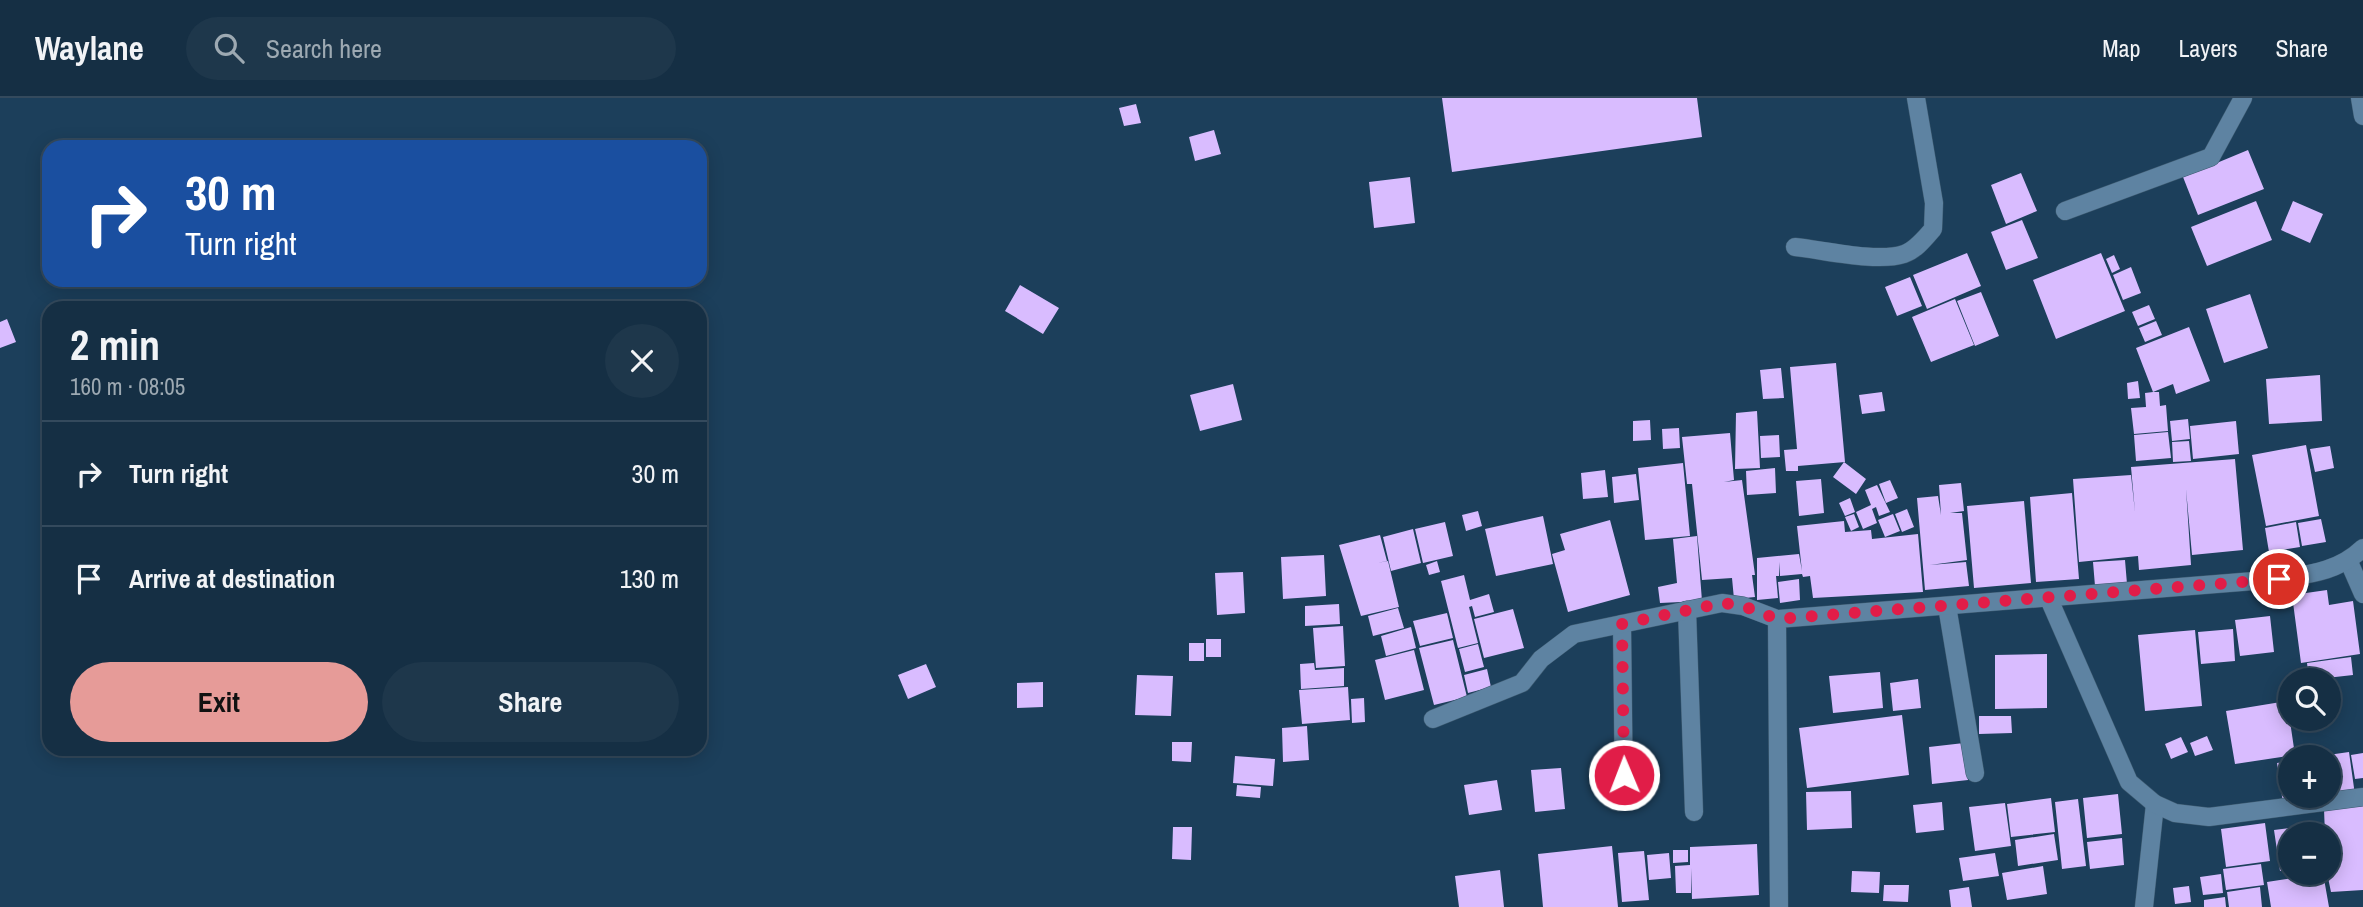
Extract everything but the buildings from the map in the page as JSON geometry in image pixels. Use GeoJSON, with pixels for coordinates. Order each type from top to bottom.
{"type":"FeatureCollection","features":[{"type":"Feature","properties":{"kind":"street"},"geometry":{"type":"LineString","coordinates":[[1796,247],[1872,256],[1904,254],[1918,245],[1933,229],[1934,203],[1916,98]]}},
{"type":"Feature","properties":{"kind":"street"},"geometry":{"type":"LineString","coordinates":[[2065,211],[2211,157],[2243,98]]}},
{"type":"Feature","properties":{"kind":"street"},"geometry":{"type":"LineString","coordinates":[[2360,98],[2363,116]]}},
{"type":"Feature","properties":{"kind":"street"},"geometry":{"type":"LineString","coordinates":[[1433,719],[1522,683],[1541,659],[1574,634],[1722,603],[1743,606],[1777,619],[2049,599],[2320,573],[2349,562],[2363,548]]}},
{"type":"Feature","properties":{"kind":"street"},"geometry":{"type":"LineString","coordinates":[[2349,562],[2363,594]]}},
{"type":"Feature","properties":{"kind":"street"},"geometry":{"type":"LineString","coordinates":[[2049,599],[2129,782],[2155,804],[2175,813],[2209,817],[2363,797]]}},
{"type":"Feature","properties":{"kind":"street"},"geometry":{"type":"LineString","coordinates":[[1947,607],[1975,773]]}},
{"type":"Feature","properties":{"kind":"street"},"geometry":{"type":"LineString","coordinates":[[1687,610],[1694,812]]}},
{"type":"Feature","properties":{"kind":"street"},"geometry":{"type":"LineString","coordinates":[[1777,619],[1779,907]]}},
{"type":"Feature","properties":{"kind":"street"},"geometry":{"type":"LineString","coordinates":[[1622,624],[1624,800]]}},
{"type":"Feature","properties":{"kind":"street"},"geometry":{"type":"LineString","coordinates":[[2144,907],[2155,804]]}},
{"type":"Feature","properties":{"kind":"route"},"geometry":{"type":"LineString","coordinates":[[1624,775],[1622,624],[1722,603],[1743,606],[1777,619],[2279,579]]}}]}
